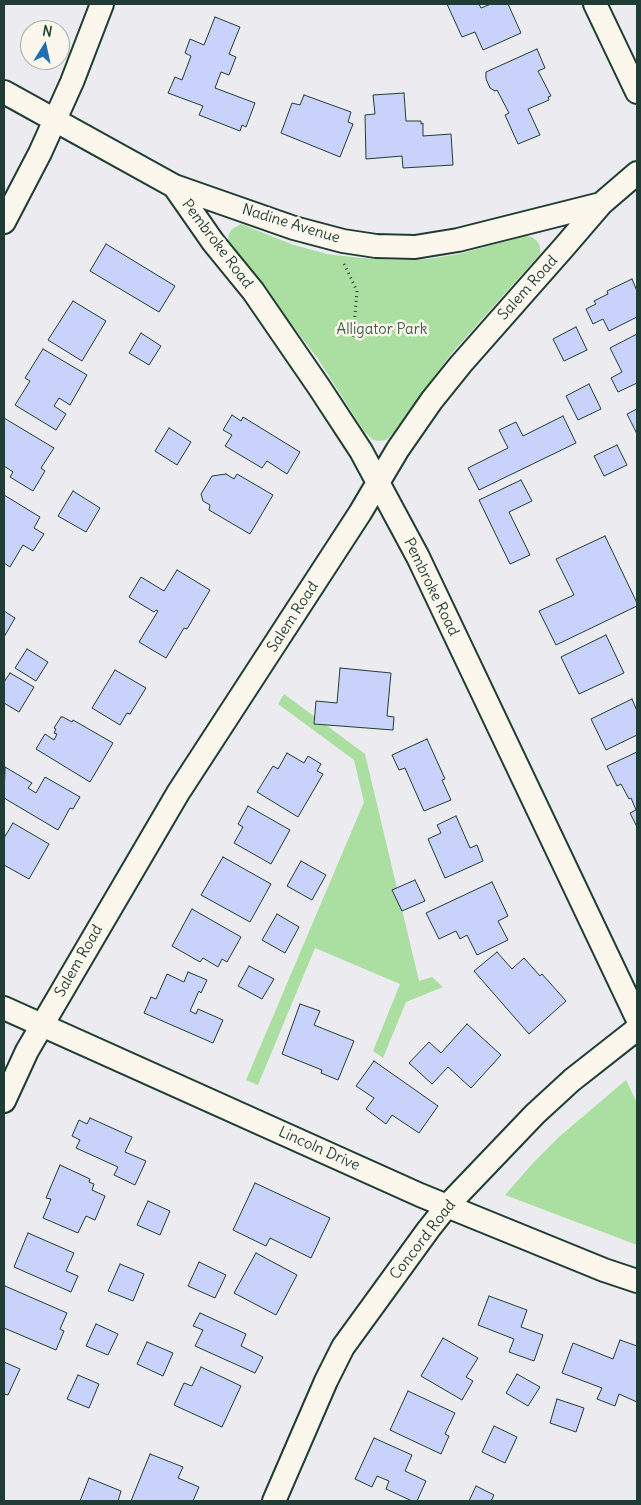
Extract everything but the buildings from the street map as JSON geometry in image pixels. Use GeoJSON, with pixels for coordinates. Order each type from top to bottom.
{"type":"FeatureCollection","features":[{"type":"Feature","properties":{"kind":"street"},"geometry":{"type":"LineString","coordinates":[[4,222],[55,120],[102,4]]}},
{"type":"Feature","properties":{"kind":"street"},"geometry":{"type":"LineString","coordinates":[[595,4],[637,92]]}},
{"type":"Feature","properties":{"kind":"street","name":"Nadine Avenue"},"geometry":{"type":"LineString","coordinates":[[4,92],[174,186],[294,228],[343,241],[376,246],[415,247],[458,240],[600,204]]}},
{"type":"Feature","properties":{"kind":"street","name":"Salem Road"},"geometry":{"type":"LineString","coordinates":[[4,1101],[27,1051],[178,793],[379,484],[398,449],[460,364],[600,204],[637,173]]}},
{"type":"Feature","properties":{"kind":"street","name":"Pembroke Road"},"geometry":{"type":"LineString","coordinates":[[174,186],[213,242],[254,291],[361,451],[418,557],[637,1018]]}},
{"type":"Feature","properties":{"kind":"street","name":"Lincoln Drive"},"geometry":{"type":"LineString","coordinates":[[4,1008],[411,1191],[604,1270],[637,1281]]}},
{"type":"Feature","properties":{"kind":"street","name":"Concord Road"},"geometry":{"type":"LineString","coordinates":[[274,1501],[326,1381],[343,1348],[448,1206],[535,1114],[572,1080],[637,1029]]}},
{"type":"Feature","properties":{"kind":"path"},"geometry":{"type":"LineString","coordinates":[[343,241],[341,256],[357,291],[353,338]]}},
{"type":"Feature","properties":{"kind":"green space","name":"Alligator Park"},"geometry":{"type":"Polygon","coordinates":[[[241,224],[294,245],[327,254],[361,258],[393,260],[428,259],[459,254],[525,236],[532,237],[537,241],[540,246],[540,254],[451,354],[393,433],[386,440],[379,441],[373,440],[364,431],[318,359],[231,246],[228,239],[229,234],[232,229],[241,224]]]}},
{"type":"Feature","properties":{"kind":"green space"},"geometry":{"type":"Polygon","coordinates":[[[284,694],[365,754],[419,981],[432,977],[443,987],[406,1002],[383,1058],[373,1051],[400,984],[315,948],[258,1085],[246,1080],[364,802],[354,760],[278,704],[284,694]]]}},
{"type":"Feature","properties":{"kind":"green space"},"geometry":{"type":"Polygon","coordinates":[[[626,1080],[637,1103],[637,1245],[505,1195],[560,1136],[626,1080]]]}}]}
